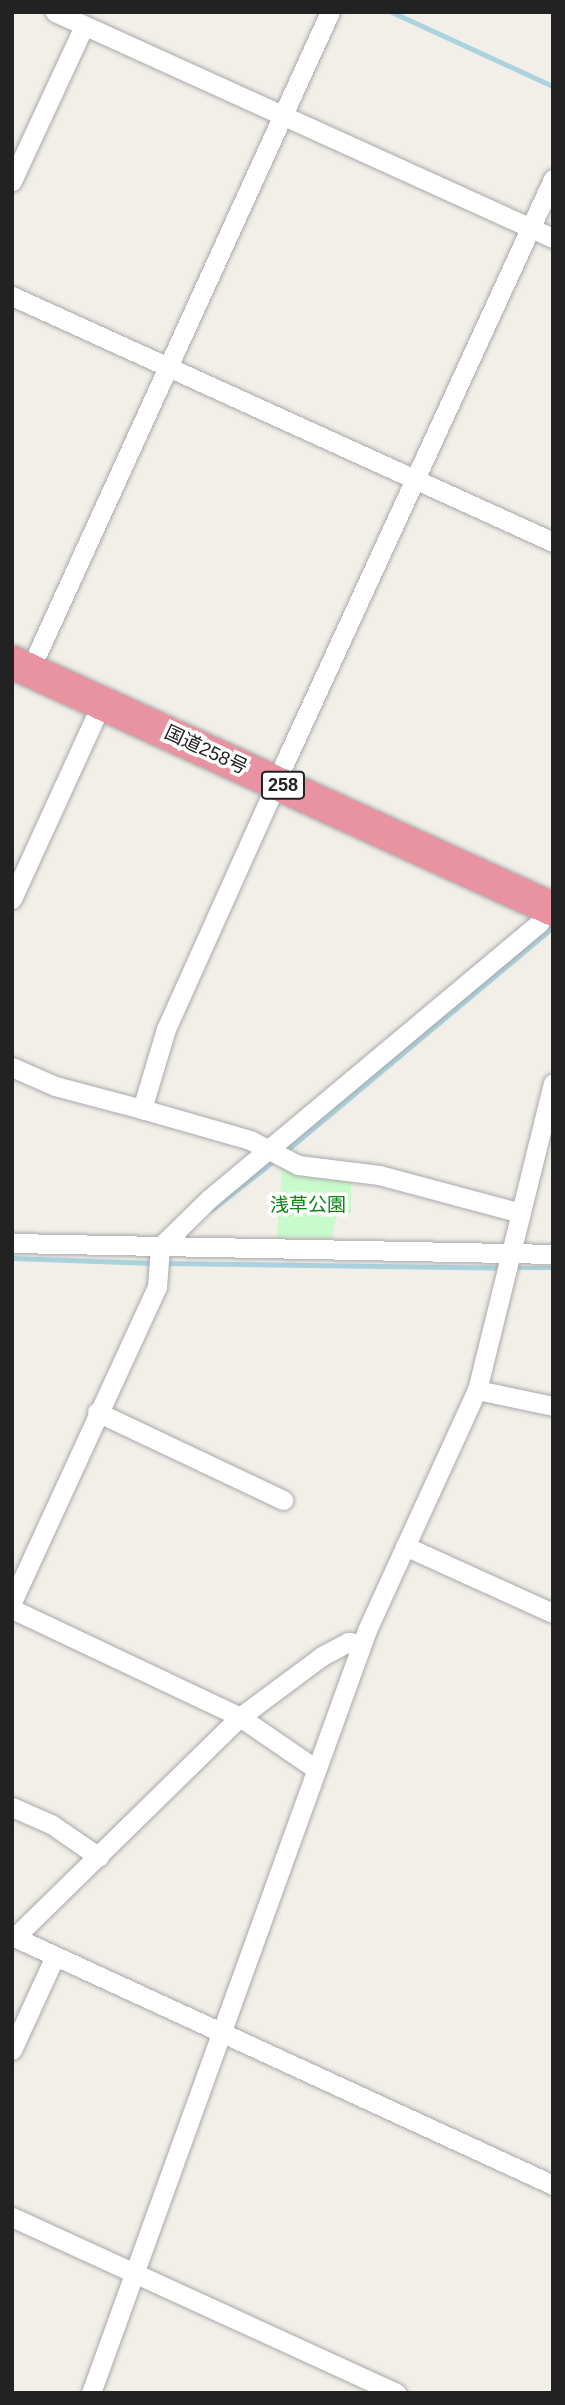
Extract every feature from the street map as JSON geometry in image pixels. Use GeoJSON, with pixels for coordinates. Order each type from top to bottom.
{"type":"FeatureCollection","features":[{"type":"Feature","properties":{"kind":"highway","name":"国道258号"},"geometry":{"type":"LineString","coordinates":[[21,651],[102,702],[281,773]]}},
{"type":"Feature","properties":{"kind":"highway","name":"国道258号"},"geometry":{"type":"LineString","coordinates":[[21,651],[551,901]]}},
{"type":"Feature","properties":{"kind":"street"},"geometry":{"type":"LineString","coordinates":[[55,12],[553,237]]}},
{"type":"Feature","properties":{"kind":"street"},"geometry":{"type":"LineString","coordinates":[[21,651],[165,367],[330,12]]}},
{"type":"Feature","properties":{"kind":"street"},"geometry":{"type":"LineString","coordinates":[[12,181],[84,26]]}},
{"type":"Feature","properties":{"kind":"street"},"geometry":{"type":"LineString","coordinates":[[142,1109],[166,1029],[553,179]]}},
{"type":"Feature","properties":{"kind":"street"},"geometry":{"type":"LineString","coordinates":[[12,296],[553,542]]}},
{"type":"Feature","properties":{"kind":"street"},"geometry":{"type":"LineString","coordinates":[[12,899],[102,702]]}},
{"type":"Feature","properties":{"kind":"street"},"geometry":{"type":"LineString","coordinates":[[12,1602],[97,1412],[157,1287],[157,1258],[209,1199],[276,1155],[539,923],[551,901]]}},
{"type":"Feature","properties":{"kind":"street"},"geometry":{"type":"LineString","coordinates":[[12,1068],[55,1086],[250,1139],[276,1155],[379,1175],[521,1213]]}},
{"type":"Feature","properties":{"kind":"street"},"geometry":{"type":"LineString","coordinates":[[91,2393],[361,1644],[477,1390],[553,1083]]}},
{"type":"Feature","properties":{"kind":"street"},"geometry":{"type":"LineString","coordinates":[[12,1243],[157,1258],[508,1263],[553,1254]]}},
{"type":"Feature","properties":{"kind":"street"},"geometry":{"type":"LineString","coordinates":[[477,1390],[553,1406]]}},
{"type":"Feature","properties":{"kind":"street"},"geometry":{"type":"LineString","coordinates":[[97,1412],[283,1500]]}},
{"type":"Feature","properties":{"kind":"street"},"geometry":{"type":"LineString","coordinates":[[405,1546],[553,1613]]}},
{"type":"Feature","properties":{"kind":"street"},"geometry":{"type":"LineString","coordinates":[[12,1609],[240,1717],[316,1769]]}},
{"type":"Feature","properties":{"kind":"street"},"geometry":{"type":"LineString","coordinates":[[361,1644],[348,1643],[322,1656],[240,1717],[14,1937],[553,2186]]}},
{"type":"Feature","properties":{"kind":"street"},"geometry":{"type":"LineString","coordinates":[[12,1807],[51,1824],[99,1857]]}},
{"type":"Feature","properties":{"kind":"street"},"geometry":{"type":"LineString","coordinates":[[12,2050],[55,1956]]}},
{"type":"Feature","properties":{"kind":"street"},"geometry":{"type":"LineString","coordinates":[[12,2217],[135,2273],[354,2384],[397,2393]]}},
{"type":"Feature","properties":{"kind":"green space","name":"浅草公園"},"geometry":{"type":"Polygon","coordinates":[[[282,1168],[351,1178],[351,1213],[337,1212],[332,1238],[277,1238],[282,1168]]]}},
{"type":"Feature","properties":{"kind":"waterway"},"geometry":{"type":"LineString","coordinates":[[392,12],[553,86]]}},
{"type":"Feature","properties":{"kind":"waterway"},"geometry":{"type":"LineString","coordinates":[[285,1152],[553,927]]}},
{"type":"Feature","properties":{"kind":"waterway"},"geometry":{"type":"LineString","coordinates":[[211,1210],[276,1159]]}},
{"type":"Feature","properties":{"kind":"waterway"},"geometry":{"type":"LineString","coordinates":[[12,1258],[153,1263]]}},
{"type":"Feature","properties":{"kind":"waterway"},"geometry":{"type":"LineString","coordinates":[[165,1263],[503,1268]]}},
{"type":"Feature","properties":{"kind":"waterway"},"geometry":{"type":"LineString","coordinates":[[512,1268],[553,1268]]}}]}
